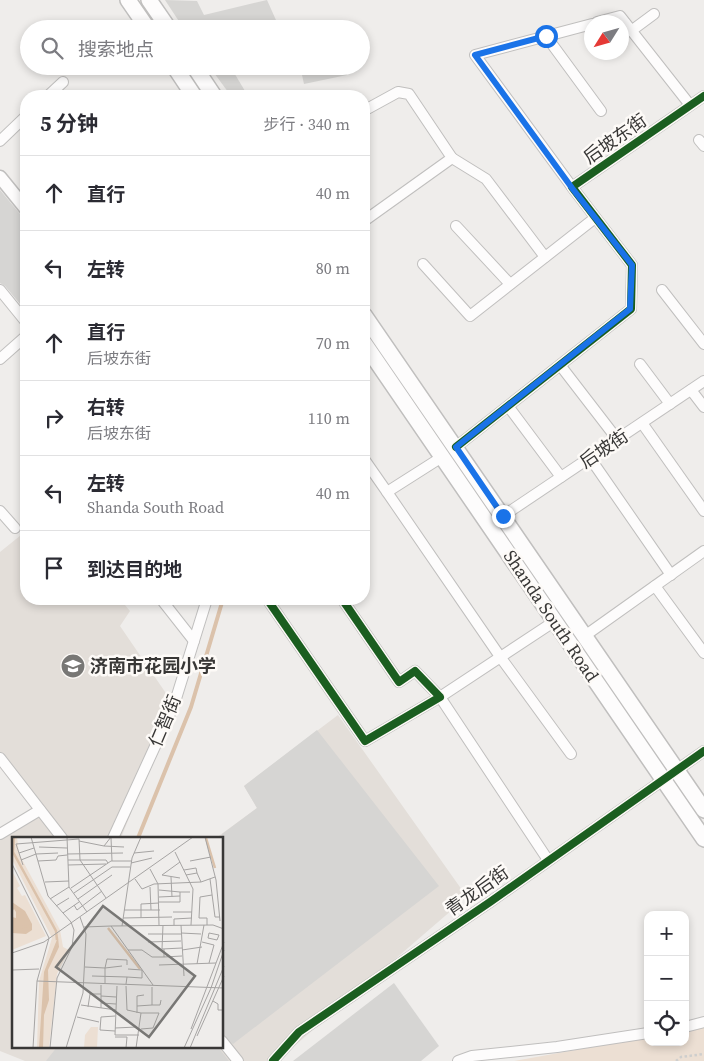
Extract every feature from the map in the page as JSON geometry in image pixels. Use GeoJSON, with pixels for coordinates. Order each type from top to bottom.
{"type":"FeatureCollection","features":[{"type":"Feature","properties":{"kind":"main road"},"geometry":{"type":"LineString","coordinates":[[128,0],[142,20]]}},
{"type":"Feature","properties":{"kind":"main road"},"geometry":{"type":"LineString","coordinates":[[149,0],[163,20]]}},
{"type":"Feature","properties":{"kind":"main road"},"geometry":{"type":"LineString","coordinates":[[180,75],[190,90]]}},
{"type":"Feature","properties":{"kind":"main road"},"geometry":{"type":"LineString","coordinates":[[200,75],[210,90]]}},
{"type":"Feature","properties":{"kind":"main road","name":"Shanda South Road"},"geometry":{"type":"LineString","coordinates":[[370,324],[586,635],[704,810]]}},
{"type":"Feature","properties":{"kind":"main road","name":"Shanda South Road"},"geometry":{"type":"LineString","coordinates":[[370,352],[704,839]]}},
{"type":"Feature","properties":{"kind":"street"},"geometry":{"type":"LineString","coordinates":[[631,31],[654,14]]}},
{"type":"Feature","properties":{"kind":"street"},"geometry":{"type":"LineString","coordinates":[[456,447],[630,309],[632,265],[572,188],[475,55],[584,26]]}},
{"type":"Feature","properties":{"kind":"street"},"geometry":{"type":"LineString","coordinates":[[629,28],[690,105]]}},
{"type":"Feature","properties":{"kind":"street"},"geometry":{"type":"LineString","coordinates":[[546,36],[601,111]]}},
{"type":"Feature","properties":{"kind":"street"},"geometry":{"type":"LineString","coordinates":[[54,90],[63,82]]}},
{"type":"Feature","properties":{"kind":"street"},"geometry":{"type":"LineString","coordinates":[[370,107],[398,92],[409,94],[452,158],[486,179],[545,257]]}},
{"type":"Feature","properties":{"kind":"street","name":"后坡东街"},"geometry":{"type":"LineString","coordinates":[[572,188],[704,96]]}},
{"type":"Feature","properties":{"kind":"street"},"geometry":{"type":"LineString","coordinates":[[0,141],[20,122]]}},
{"type":"Feature","properties":{"kind":"street"},"geometry":{"type":"LineString","coordinates":[[370,217],[452,158]]}},
{"type":"Feature","properties":{"kind":"street"},"geometry":{"type":"LineString","coordinates":[[0,178],[20,202]]}},
{"type":"Feature","properties":{"kind":"street"},"geometry":{"type":"LineString","coordinates":[[423,264],[470,316],[595,218]]}},
{"type":"Feature","properties":{"kind":"street"},"geometry":{"type":"LineString","coordinates":[[456,226],[510,284]]}},
{"type":"Feature","properties":{"kind":"street"},"geometry":{"type":"LineString","coordinates":[[0,290],[20,315]]}},
{"type":"Feature","properties":{"kind":"street"},"geometry":{"type":"LineString","coordinates":[[662,290],[704,344]]}},
{"type":"Feature","properties":{"kind":"street"},"geometry":{"type":"LineString","coordinates":[[0,359],[20,341]]}},
{"type":"Feature","properties":{"kind":"street"},"geometry":{"type":"LineString","coordinates":[[640,364],[670,404]]}},
{"type":"Feature","properties":{"kind":"street"},"geometry":{"type":"LineString","coordinates":[[560,365],[617,439]]}},
{"type":"Feature","properties":{"kind":"street","name":"后坡街"},"geometry":{"type":"LineString","coordinates":[[503,516],[704,381]]}},
{"type":"Feature","properties":{"kind":"street"},"geometry":{"type":"LineString","coordinates":[[691,390],[704,406]]}},
{"type":"Feature","properties":{"kind":"street"},"geometry":{"type":"LineString","coordinates":[[508,406],[561,477]]}},
{"type":"Feature","properties":{"kind":"street"},"geometry":{"type":"LineString","coordinates":[[642,423],[704,511]]}},
{"type":"Feature","properties":{"kind":"street"},"geometry":{"type":"LineString","coordinates":[[387,492],[442,457]]}},
{"type":"Feature","properties":{"kind":"street"},"geometry":{"type":"LineString","coordinates":[[590,458],[671,575]]}},
{"type":"Feature","properties":{"kind":"street"},"geometry":{"type":"LineString","coordinates":[[370,468],[501,658],[571,754]]}},
{"type":"Feature","properties":{"kind":"street"},"geometry":{"type":"LineString","coordinates":[[0,511],[15,528]]}},
{"type":"Feature","properties":{"kind":"street"},"geometry":{"type":"LineString","coordinates":[[586,635],[704,552]]}},
{"type":"Feature","properties":{"kind":"street"},"geometry":{"type":"LineString","coordinates":[[655,586],[704,653]]}},
{"type":"Feature","properties":{"kind":"street"},"geometry":{"type":"LineString","coordinates":[[166,605],[194,642]]}},
{"type":"Feature","properties":{"kind":"street","name":"仁智街"},"geometry":{"type":"LineString","coordinates":[[113,837],[174,705],[205,605]]}},
{"type":"Feature","properties":{"kind":"street"},"geometry":{"type":"LineString","coordinates":[[271,605],[365,742],[440,697],[555,621]]}},
{"type":"Feature","properties":{"kind":"street"},"geometry":{"type":"LineString","coordinates":[[346,605],[398,682],[415,671],[440,697],[548,860]]}},
{"type":"Feature","properties":{"kind":"street","name":"青龙后街"},"geometry":{"type":"LineString","coordinates":[[273,1061],[298,1032],[490,902],[704,751]]}},
{"type":"Feature","properties":{"kind":"street"},"geometry":{"type":"LineString","coordinates":[[0,758],[61,837]]}},
{"type":"Feature","properties":{"kind":"street"},"geometry":{"type":"LineString","coordinates":[[0,834],[40,810]]}},
{"type":"Feature","properties":{"kind":"street"},"geometry":{"type":"LineString","coordinates":[[689,1026],[704,1022]]}},
{"type":"Feature","properties":{"kind":"street"},"geometry":{"type":"LineString","coordinates":[[458,1061],[472,1056],[557,1047],[644,1034]]}},
{"type":"Feature","properties":{"kind":"street"},"geometry":{"type":"LineString","coordinates":[[224,1044],[238,1061]]}},
{"type":"Feature","properties":{"kind":"path"},"geometry":{"type":"LineString","coordinates":[[676,1061],[681,1057],[704,1054]]}},
{"type":"Feature","properties":{"kind":"shaded area"},"geometry":{"type":"Polygon","coordinates":[[[20,536],[20,605],[125,605],[130,611],[120,626],[174,705],[121,837],[12,837],[12,1048],[224,1048],[224,837],[217,837],[257,808],[244,786],[338,715],[467,897],[277,1061],[25,1061],[0,1051],[0,833],[40,810],[0,758],[0,552],[20,536]]]}},
{"type":"Feature","properties":{"kind":"shaded area"},"geometry":{"type":"Polygon","coordinates":[[[704,1027],[704,1061],[514,1061],[644,1038],[644,1046],[689,1046],[689,1029],[704,1027]]]}},
{"type":"Feature","properties":{"kind":"building"},"geometry":{"type":"Polygon","coordinates":[[[165,0],[197,1],[204,15],[267,0],[276,20],[178,20],[165,0]]]}},
{"type":"Feature","properties":{"kind":"building"},"geometry":{"type":"Polygon","coordinates":[[[216,75],[235,75],[244,90],[227,90],[216,75]]]}},
{"type":"Feature","properties":{"kind":"building"},"geometry":{"type":"Polygon","coordinates":[[[302,75],[347,75],[304,84],[302,75]]]}},
{"type":"Feature","properties":{"kind":"building"},"geometry":{"type":"Polygon","coordinates":[[[0,190],[20,214],[20,304],[5,286],[0,283],[0,190]]]}},
{"type":"Feature","properties":{"kind":"building"},"geometry":{"type":"Polygon","coordinates":[[[317,730],[439,886],[233,1044],[224,1036],[224,837],[222,837],[222,834],[257,808],[244,786],[317,730]]]}},
{"type":"Feature","properties":{"kind":"building"},"geometry":{"type":"Polygon","coordinates":[[[394,983],[439,1046],[421,1061],[293,1061],[394,983]]]}},
{"type":"Feature","properties":{"kind":"building"},"geometry":{"type":"Polygon","coordinates":[[[56,1048],[219,1048],[229,1061],[46,1061],[56,1048]]]}},
{"type":"Feature","properties":{"kind":"waterway"},"geometry":{"type":"LineString","coordinates":[[138,837],[191,707],[221,605]]}},
{"type":"Feature","properties":{"kind":"cycle path"},"geometry":{"type":"LineString","coordinates":[[456,447],[631,309],[632,265],[572,187],[704,96]]}},
{"type":"Feature","properties":{"kind":"cycle path"},"geometry":{"type":"LineString","coordinates":[[271,605],[365,741],[440,697],[415,671],[399,682],[346,605]]}},
{"type":"Feature","properties":{"kind":"cycle path"},"geometry":{"type":"LineString","coordinates":[[273,1061],[299,1032],[490,902],[704,751]]}},
{"type":"Feature","properties":{"kind":"place","name":"济南市花园小学"},"geometry":{"type":"Point","coordinates":[73,666]}},
{"type":"Feature","properties":{"kind":"route"},"geometry":{"type":"LineString","coordinates":[[503,516],[456,447],[630,309],[632,265],[572,188],[475,55],[546,36]]}}]}
